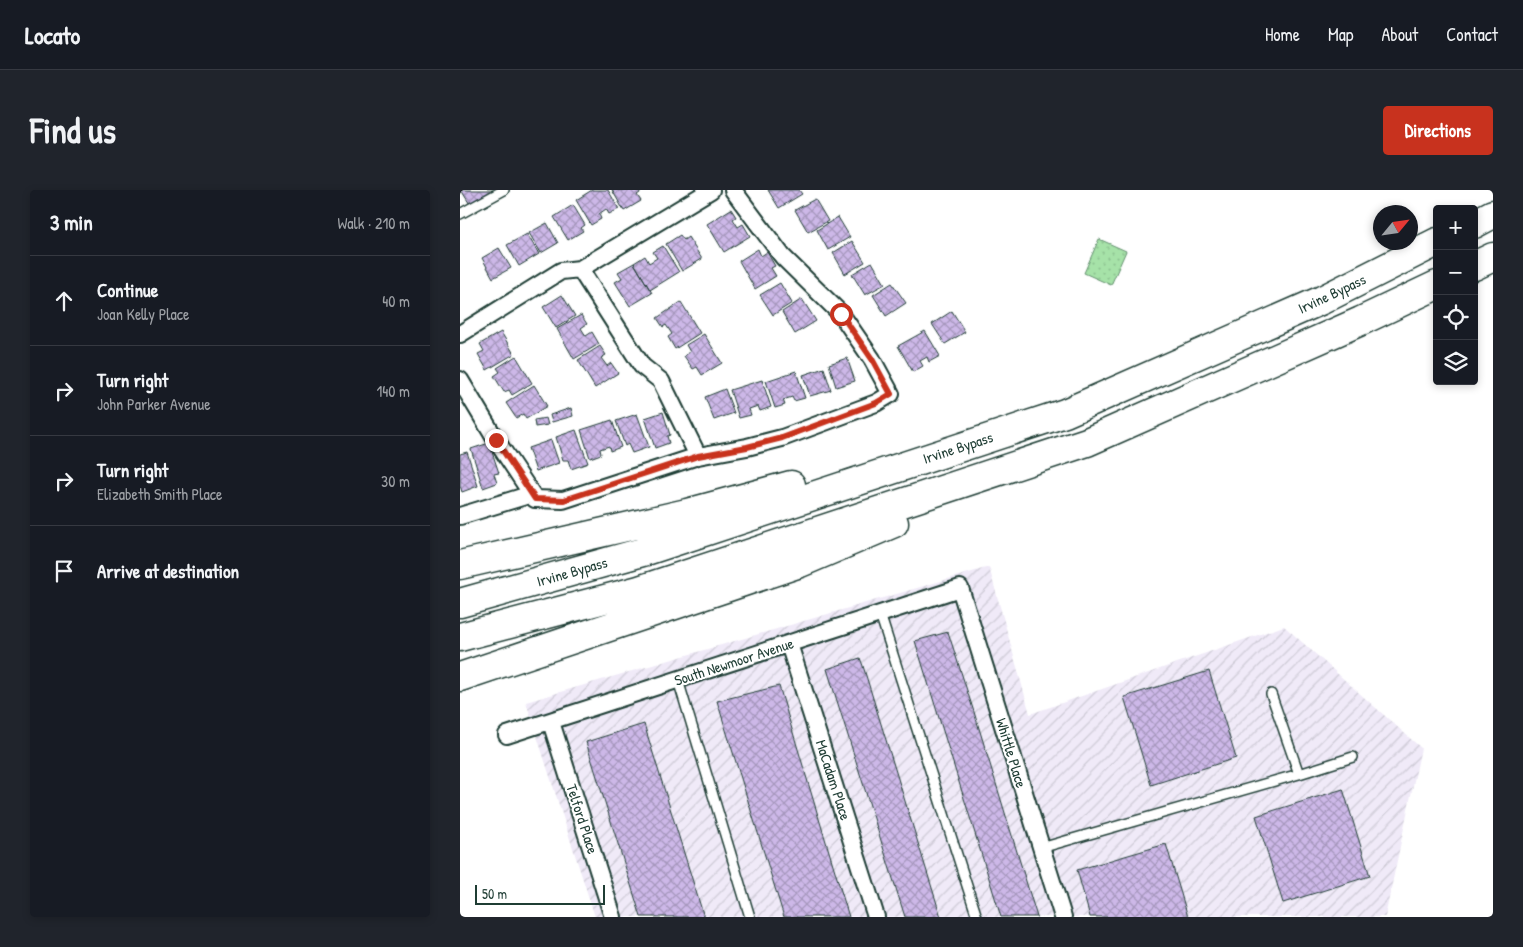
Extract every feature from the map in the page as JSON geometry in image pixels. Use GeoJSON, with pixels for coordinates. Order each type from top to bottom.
{"type":"FeatureCollection","features":[{"type":"Feature","properties":{"kind":"highway"},"geometry":{"type":"LineString","coordinates":[[1478,222],[1493,214]]}},
{"type":"Feature","properties":{"kind":"highway","name":"Irvine Bypass"},"geometry":{"type":"LineString","coordinates":[[460,603],[646,551],[1065,413],[1322,300],[1433,244]]}},
{"type":"Feature","properties":{"kind":"highway"},"geometry":{"type":"LineString","coordinates":[[1478,264],[1493,257]]}},
{"type":"Feature","properties":{"kind":"highway"},"geometry":{"type":"LineString","coordinates":[[460,677],[800,563],[1087,442],[1361,321],[1433,286]]}},
{"type":"Feature","properties":{"kind":"highway"},"geometry":{"type":"LineString","coordinates":[[460,565],[687,512],[1065,413]]}},
{"type":"Feature","properties":{"kind":"highway"},"geometry":{"type":"LineString","coordinates":[[460,637],[639,590],[1087,442]]}},
{"type":"Feature","properties":{"kind":"street"},"geometry":{"type":"LineString","coordinates":[[460,334],[561,271],[580,269],[711,190]]}},
{"type":"Feature","properties":{"kind":"street"},"geometry":{"type":"LineString","coordinates":[[460,380],[496,440],[535,499],[564,500],[698,456],[782,438],[876,403],[891,394],[872,359],[841,314],[783,257],[733,190]]}},
{"type":"Feature","properties":{"kind":"street"},"geometry":{"type":"LineString","coordinates":[[580,269],[642,366],[661,381],[698,456]]}},
{"type":"Feature","properties":{"kind":"street"},"geometry":{"type":"LineString","coordinates":[[460,516],[532,494]]}},
{"type":"Feature","properties":{"kind":"street","name":"South Newmoor Avenue"},"geometry":{"type":"LineString","coordinates":[[508,735],[960,588]]}},
{"type":"Feature","properties":{"kind":"street","name":"Whittle Place"},"geometry":{"type":"LineString","coordinates":[[960,588],[1063,917]]}},
{"type":"Feature","properties":{"kind":"street","name":"MaCadam Place"},"geometry":{"type":"LineString","coordinates":[[789,644],[876,917]]}},
{"type":"Feature","properties":{"kind":"street","name":"Telford Place"},"geometry":{"type":"LineString","coordinates":[[551,722],[613,917]]}},
{"type":"Feature","properties":{"kind":"lane"},"geometry":{"type":"LineString","coordinates":[[460,214],[504,190]]}},
{"type":"Feature","properties":{"kind":"lane"},"geometry":{"type":"LineString","coordinates":[[880,614],[977,917]]}},
{"type":"Feature","properties":{"kind":"lane"},"geometry":{"type":"LineString","coordinates":[[678,680],[750,917]]}},
{"type":"Feature","properties":{"kind":"lane"},"geometry":{"type":"LineString","coordinates":[[1271,694],[1299,774]]}},
{"type":"Feature","properties":{"kind":"lane"},"geometry":{"type":"LineString","coordinates":[[1041,848],[1353,757]]}},
{"type":"Feature","properties":{"kind":"shaded area"},"geometry":{"type":"Polygon","coordinates":[[[989,567],[1030,714],[1284,626],[1421,748],[1385,917],[595,917],[526,702],[989,567]]]}},
{"type":"Feature","properties":{"kind":"green space"},"geometry":{"type":"Polygon","coordinates":[[[1099,239],[1126,251],[1111,285],[1084,273],[1099,239]]]}},
{"type":"Feature","properties":{"kind":"building"},"geometry":{"type":"Polygon","coordinates":[[[461,190],[498,190],[471,206],[461,190]]]}},
{"type":"Feature","properties":{"kind":"building"},"geometry":{"type":"Polygon","coordinates":[[[592,190],[608,190],[619,209],[609,214],[606,209],[599,214],[601,219],[591,225],[576,200],[592,190]]]}},
{"type":"Feature","properties":{"kind":"building"},"geometry":{"type":"Polygon","coordinates":[[[612,190],[639,190],[640,193],[637,195],[641,201],[624,211],[612,190]]]}},
{"type":"Feature","properties":{"kind":"building"},"geometry":{"type":"Polygon","coordinates":[[[768,190],[799,190],[802,194],[779,208],[768,190]]]}},
{"type":"Feature","properties":{"kind":"building"},"geometry":{"type":"Polygon","coordinates":[[[815,199],[828,221],[808,232],[795,210],[815,199]]]}},
{"type":"Feature","properties":{"kind":"building"},"geometry":{"type":"Polygon","coordinates":[[[573,205],[585,225],[581,228],[583,231],[568,240],[554,217],[573,205]]]}},
{"type":"Feature","properties":{"kind":"building"},"geometry":{"type":"Polygon","coordinates":[[[731,209],[736,217],[733,219],[738,227],[743,224],[750,236],[724,252],[707,224],[731,209]]]}},
{"type":"Feature","properties":{"kind":"building"},"geometry":{"type":"Polygon","coordinates":[[[838,217],[850,237],[828,250],[817,230],[838,217]]]}},
{"type":"Feature","properties":{"kind":"building"},"geometry":{"type":"Polygon","coordinates":[[[547,223],[558,243],[541,253],[529,233],[547,223]]]}},
{"type":"Feature","properties":{"kind":"building"},"geometry":{"type":"Polygon","coordinates":[[[527,234],[539,254],[519,266],[507,245],[527,234]]]}},
{"type":"Feature","properties":{"kind":"building"},"geometry":{"type":"Polygon","coordinates":[[[680,235],[684,240],[688,237],[702,259],[682,271],[666,244],[680,235]]]}},
{"type":"Feature","properties":{"kind":"building"},"geometry":{"type":"Polygon","coordinates":[[[852,241],[865,262],[845,274],[833,253],[852,241]]]}},
{"type":"Feature","properties":{"kind":"building"},"geometry":{"type":"Polygon","coordinates":[[[663,246],[679,272],[650,290],[634,263],[645,256],[649,263],[657,258],[653,252],[663,246]]]}},
{"type":"Feature","properties":{"kind":"building"},"geometry":{"type":"Polygon","coordinates":[[[499,248],[511,268],[493,278],[482,258],[499,248]]]}},
{"type":"Feature","properties":{"kind":"building"},"geometry":{"type":"Polygon","coordinates":[[[758,249],[761,256],[767,252],[775,266],[771,268],[776,276],[755,289],[739,261],[758,249]]]}},
{"type":"Feature","properties":{"kind":"building"},"geometry":{"type":"Polygon","coordinates":[[[872,262],[885,284],[865,295],[852,274],[872,262]]]}},
{"type":"Feature","properties":{"kind":"building"},"geometry":{"type":"Polygon","coordinates":[[[634,263],[652,293],[630,306],[615,282],[622,278],[618,272],[634,263]]]}},
{"type":"Feature","properties":{"kind":"building"},"geometry":{"type":"Polygon","coordinates":[[[780,283],[792,303],[773,315],[760,295],[780,283]]]}},
{"type":"Feature","properties":{"kind":"building"},"geometry":{"type":"Polygon","coordinates":[[[892,283],[906,303],[886,316],[873,295],[892,283]]]}},
{"type":"Feature","properties":{"kind":"building"},"geometry":{"type":"Polygon","coordinates":[[[562,295],[575,316],[556,328],[543,307],[562,295]]]}},
{"type":"Feature","properties":{"kind":"building"},"geometry":{"type":"Polygon","coordinates":[[[802,299],[816,321],[795,334],[782,312],[802,299]]]}},
{"type":"Feature","properties":{"kind":"building"},"geometry":{"type":"Polygon","coordinates":[[[681,302],[700,333],[675,349],[668,337],[672,334],[666,325],[663,327],[657,318],[681,302]]]}},
{"type":"Feature","properties":{"kind":"building"},"geometry":{"type":"Polygon","coordinates":[[[952,311],[965,332],[945,344],[932,324],[952,311]]]}},
{"type":"Feature","properties":{"kind":"building"},"geometry":{"type":"Polygon","coordinates":[[[581,315],[587,324],[581,328],[586,336],[592,332],[599,344],[574,359],[557,329],[581,315]]]}},
{"type":"Feature","properties":{"kind":"building"},"geometry":{"type":"Polygon","coordinates":[[[925,331],[940,356],[929,362],[927,357],[920,361],[923,366],[913,372],[898,346],[925,331]]]}},
{"type":"Feature","properties":{"kind":"building"},"geometry":{"type":"Polygon","coordinates":[[[501,332],[514,354],[487,370],[478,354],[484,351],[480,344],[501,332]]]}},
{"type":"Feature","properties":{"kind":"building"},"geometry":{"type":"Polygon","coordinates":[[[704,334],[722,363],[702,375],[697,367],[693,369],[684,356],[690,352],[686,345],[704,334]]]}},
{"type":"Feature","properties":{"kind":"building"},"geometry":{"type":"Polygon","coordinates":[[[600,346],[606,355],[601,358],[607,366],[611,363],[618,373],[595,388],[578,360],[600,346]]]}},
{"type":"Feature","properties":{"kind":"building"},"geometry":{"type":"Polygon","coordinates":[[[516,356],[532,383],[512,395],[509,390],[504,392],[494,376],[500,372],[497,368],[516,356]]]}},
{"type":"Feature","properties":{"kind":"building"},"geometry":{"type":"Polygon","coordinates":[[[847,358],[855,381],[836,387],[829,364],[847,358]]]}},
{"type":"Feature","properties":{"kind":"building"},"geometry":{"type":"Polygon","coordinates":[[[824,368],[831,390],[810,396],[803,375],[824,368]]]}},
{"type":"Feature","properties":{"kind":"building"},"geometry":{"type":"Polygon","coordinates":[[[796,371],[805,398],[794,401],[792,397],[783,400],[785,405],[775,408],[766,381],[796,371]]]}},
{"type":"Feature","properties":{"kind":"building"},"geometry":{"type":"Polygon","coordinates":[[[762,380],[771,407],[760,411],[758,406],[749,409],[751,415],[739,418],[730,390],[762,380]]]}},
{"type":"Feature","properties":{"kind":"building"},"geometry":{"type":"Polygon","coordinates":[[[534,385],[547,406],[526,419],[523,414],[516,418],[506,403],[534,385]]]}},
{"type":"Feature","properties":{"kind":"building"},"geometry":{"type":"Polygon","coordinates":[[[725,389],[734,413],[714,420],[705,397],[725,389]]]}},
{"type":"Feature","properties":{"kind":"building"},"geometry":{"type":"Polygon","coordinates":[[[571,408],[573,416],[552,422],[550,415],[571,408]]]}},
{"type":"Feature","properties":{"kind":"building"},"geometry":{"type":"Polygon","coordinates":[[[663,412],[670,435],[667,436],[669,443],[655,448],[645,418],[663,412]]]}},
{"type":"Feature","properties":{"kind":"building"},"geometry":{"type":"Polygon","coordinates":[[[637,414],[649,447],[632,453],[628,444],[625,446],[616,421],[637,414]]]}},
{"type":"Feature","properties":{"kind":"building"},"geometry":{"type":"Polygon","coordinates":[[[546,418],[548,425],[535,427],[534,420],[546,418]]]}},
{"type":"Feature","properties":{"kind":"building"},"geometry":{"type":"Polygon","coordinates":[[[612,420],[621,447],[610,451],[609,446],[600,449],[601,454],[590,458],[581,430],[612,420]]]}},
{"type":"Feature","properties":{"kind":"building"},"geometry":{"type":"Polygon","coordinates":[[[576,430],[588,463],[571,469],[568,460],[563,460],[556,437],[576,430]]]}},
{"type":"Feature","properties":{"kind":"building"},"geometry":{"type":"Polygon","coordinates":[[[551,440],[559,463],[536,471],[528,448],[551,440]]]}},
{"type":"Feature","properties":{"kind":"building"},"geometry":{"type":"Polygon","coordinates":[[[489,443],[499,473],[494,474],[497,483],[483,488],[471,449],[489,443]]]}},
{"type":"Feature","properties":{"kind":"building"},"geometry":{"type":"Polygon","coordinates":[[[467,452],[478,486],[462,492],[460,486],[460,454],[467,452]]]}},
{"type":"Feature","properties":{"kind":"building"},"geometry":{"type":"Polygon","coordinates":[[[948,632],[1037,917],[1001,917],[915,641],[948,632]]]}},
{"type":"Feature","properties":{"kind":"building"},"geometry":{"type":"Polygon","coordinates":[[[860,658],[941,917],[905,917],[827,669],[860,658]]]}},
{"type":"Feature","properties":{"kind":"building"},"geometry":{"type":"Polygon","coordinates":[[[1209,671],[1236,758],[1151,785],[1124,697],[1209,671]]]}},
{"type":"Feature","properties":{"kind":"building"},"geometry":{"type":"Polygon","coordinates":[[[779,686],[849,917],[784,917],[717,701],[779,686]]]}},
{"type":"Feature","properties":{"kind":"building"},"geometry":{"type":"Polygon","coordinates":[[[644,724],[704,917],[641,917],[586,742],[644,724]]]}},
{"type":"Feature","properties":{"kind":"building"},"geometry":{"type":"Polygon","coordinates":[[[1343,789],[1370,876],[1283,903],[1256,816],[1343,789]]]}},
{"type":"Feature","properties":{"kind":"building"},"geometry":{"type":"Polygon","coordinates":[[[1166,844],[1188,917],[1090,917],[1077,870],[1166,844]]]}},
{"type":"Feature","properties":{"kind":"route"},"geometry":{"type":"LineString","coordinates":[[496,440],[535,499],[564,500],[698,456],[782,438],[836,419],[876,403],[891,394],[872,359],[841,314]]}}]}
